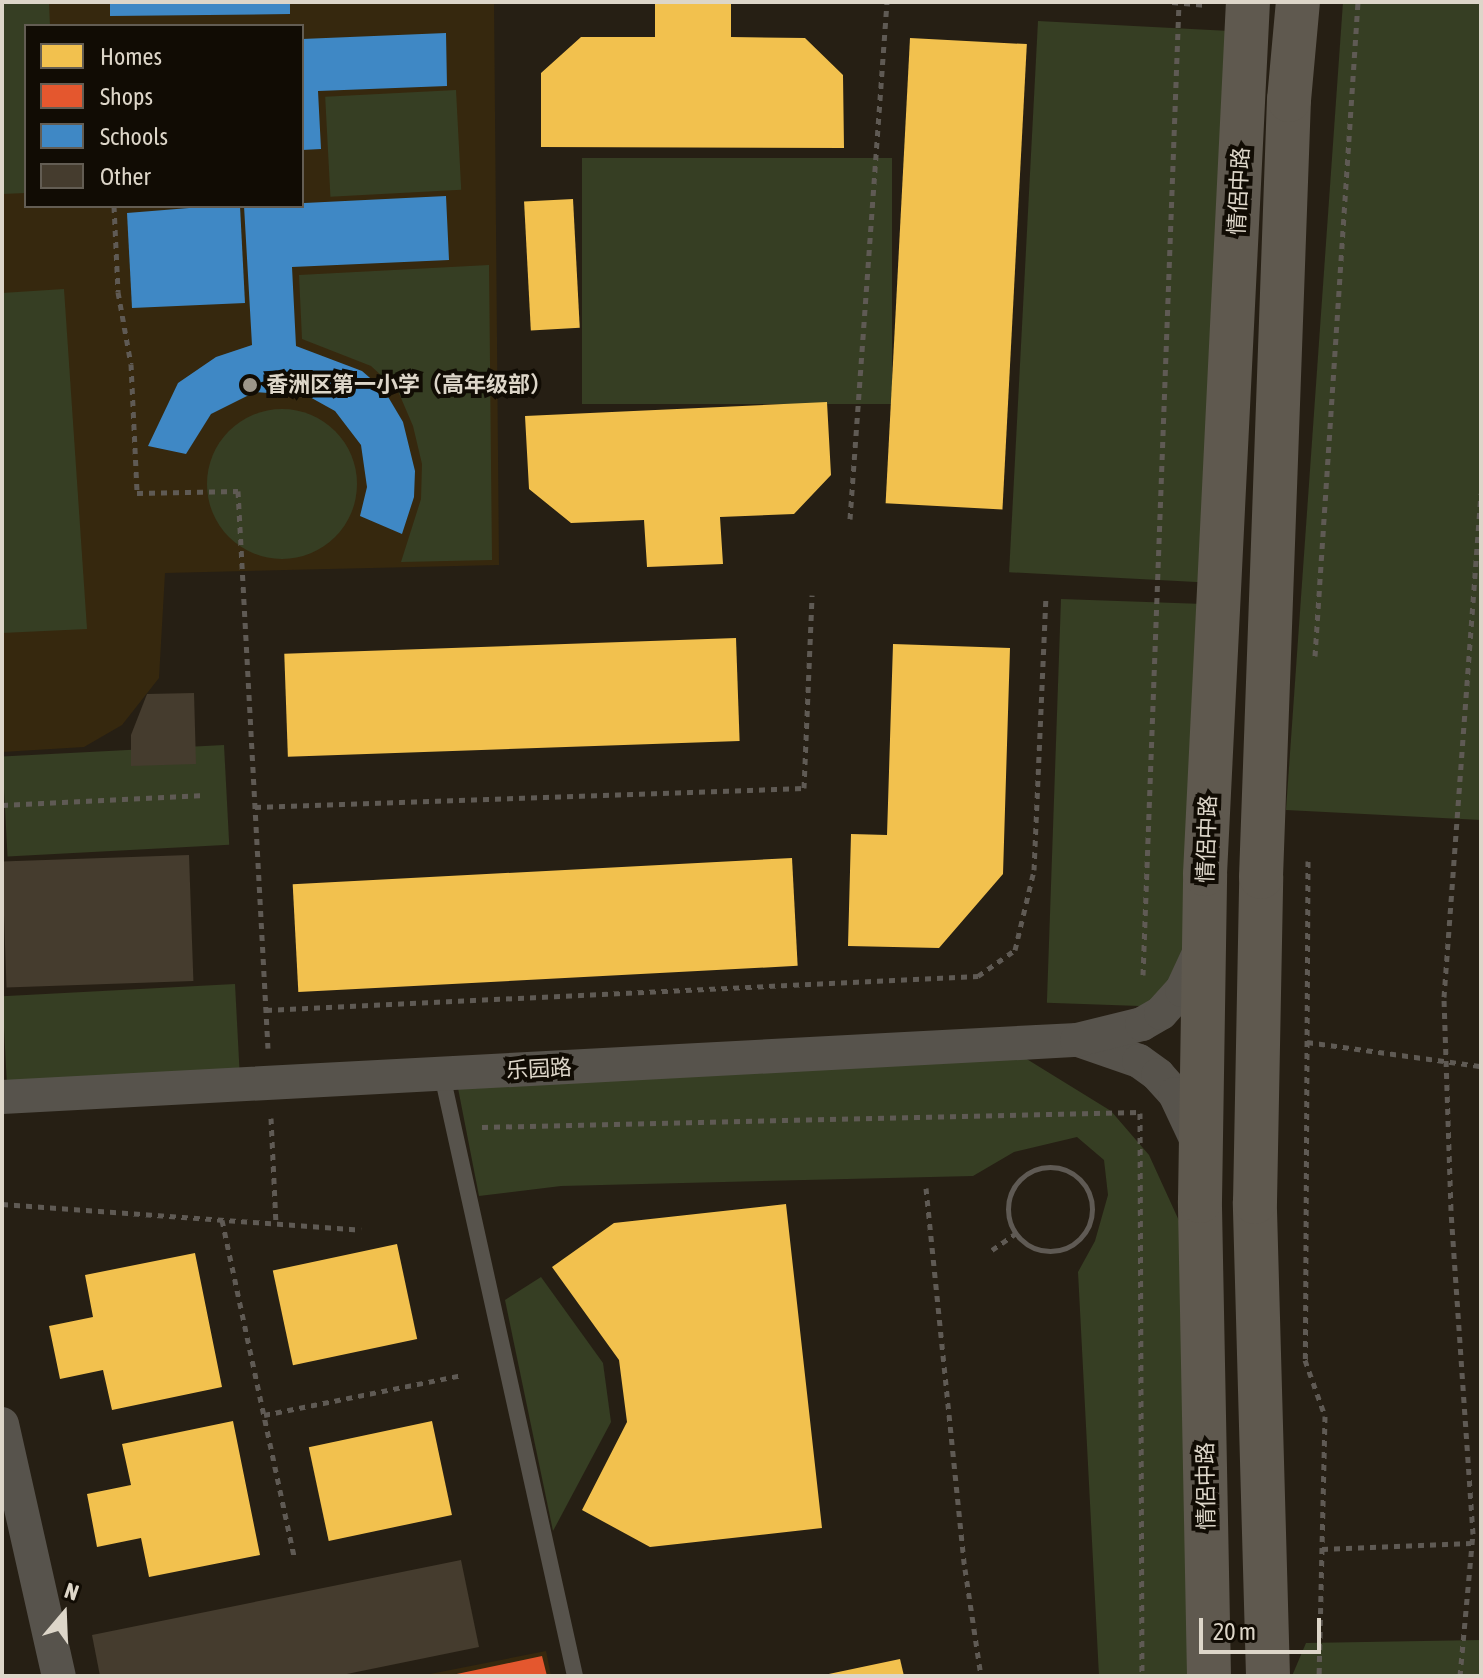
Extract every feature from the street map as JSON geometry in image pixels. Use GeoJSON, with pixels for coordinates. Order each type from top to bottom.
{"type":"FeatureCollection","features":[{"type":"Feature","properties":{"kind":"highway","name":"情侶中路"},"geometry":{"type":"LineString","coordinates":[[1209,1676],[1201,1149],[1204,932],[1248,2]]}},
{"type":"Feature","properties":{"kind":"highway"},"geometry":{"type":"LineString","coordinates":[[1268,1676],[1255,1202],[1260,893],[1289,100],[1298,2]]}},
{"type":"Feature","properties":{"kind":"street"},"geometry":{"type":"LineString","coordinates":[[1077,1040],[1142,1024],[1161,1013],[1182,990],[1204,932]]}},
{"type":"Feature","properties":{"kind":"street"},"geometry":{"type":"LineString","coordinates":[[1077,1040],[1139,1061],[1175,1094],[1201,1149]]}},
{"type":"Feature","properties":{"kind":"street","name":"乐园路"},"geometry":{"type":"LineString","coordinates":[[2,1097],[1077,1040]]}},
{"type":"Feature","properties":{"kind":"street"},"geometry":{"type":"LineString","coordinates":[[2,1424],[59,1676]]}},
{"type":"Feature","properties":{"kind":"lane"},"geometry":{"type":"LineString","coordinates":[[442,1075],[575,1676]]}},
{"type":"Feature","properties":{"kind":"path"},"geometry":{"type":"LineString","coordinates":[[850,519],[887,2]]}},
{"type":"Feature","properties":{"kind":"path"},"geometry":{"type":"LineString","coordinates":[[1142,1024],[1179,2]]}},
{"type":"Feature","properties":{"kind":"path"},"geometry":{"type":"LineString","coordinates":[[1314,666],[1358,2]]}},
{"type":"Feature","properties":{"kind":"path"},"geometry":{"type":"LineString","coordinates":[[114,208],[118,292],[131,364],[137,493],[238,491],[276,1224]]}},
{"type":"Feature","properties":{"kind":"path"},"geometry":{"type":"LineString","coordinates":[[1460,1676],[1471,1543],[1444,997],[1481,493]]}},
{"type":"Feature","properties":{"kind":"path"},"geometry":{"type":"LineString","coordinates":[[255,807],[804,788],[812,595]]}},
{"type":"Feature","properties":{"kind":"path"},"geometry":{"type":"LineString","coordinates":[[266,1010],[978,976],[1015,950],[1034,870],[1046,600]]}},
{"type":"Feature","properties":{"kind":"path"},"geometry":{"type":"LineString","coordinates":[[2,805],[205,795]]}},
{"type":"Feature","properties":{"kind":"path"},"geometry":{"type":"LineString","coordinates":[[1308,854],[1305,1360],[1325,1416],[1319,1676]]}},
{"type":"Feature","properties":{"kind":"path"},"geometry":{"type":"LineString","coordinates":[[1307,1042],[1481,1066]]}},
{"type":"Feature","properties":{"kind":"path"},"geometry":{"type":"LineString","coordinates":[[1139,1061],[1142,1676]]}},
{"type":"Feature","properties":{"kind":"path"},"geometry":{"type":"LineString","coordinates":[[453,1127],[1140,1112]]}},
{"type":"Feature","properties":{"kind":"path"},"geometry":{"type":"LineString","coordinates":[[1054,1167],[1068,1171],[1088,1191],[1092,1219],[1076,1243],[1065,1249],[1037,1250],[1015,1234],[1007,1207],[1017,1182],[1027,1173],[1054,1167]]}},
{"type":"Feature","properties":{"kind":"path"},"geometry":{"type":"LineString","coordinates":[[926,1188],[965,1569],[981,1676]]}},
{"type":"Feature","properties":{"kind":"path"},"geometry":{"type":"LineString","coordinates":[[2,1204],[361,1230]]}},
{"type":"Feature","properties":{"kind":"path"},"geometry":{"type":"LineString","coordinates":[[222,1220],[294,1556]]}},
{"type":"Feature","properties":{"kind":"path"},"geometry":{"type":"LineString","coordinates":[[992,1250],[1015,1234]]}},
{"type":"Feature","properties":{"kind":"path"},"geometry":{"type":"LineString","coordinates":[[264,1415],[463,1375]]}},
{"type":"Feature","properties":{"kind":"path"},"geometry":{"type":"LineString","coordinates":[[1322,1549],[1471,1543]]}},
{"type":"Feature","properties":{"kind":"shaded area","name":"香洲区第一小学（高年级部）"},"geometry":{"type":"Polygon","coordinates":[[[2,2],[494,2],[499,565],[165,573],[159,678],[122,725],[84,747],[2,752],[2,2]]]}},
{"type":"Feature","properties":{"kind":"shaded area"},"geometry":{"type":"Polygon","coordinates":[[[546,1651],[551,1676],[420,1676],[546,1651]]]}},
{"type":"Feature","properties":{"kind":"green space"},"geometry":{"type":"Polygon","coordinates":[[[2,2],[49,2],[50,24],[24,24],[24,193],[2,194],[2,2]]]}},
{"type":"Feature","properties":{"kind":"green space"},"geometry":{"type":"Polygon","coordinates":[[[1343,2],[1481,2],[1481,820],[1286,810],[1343,2]]]}},
{"type":"Feature","properties":{"kind":"green space"},"geometry":{"type":"Polygon","coordinates":[[[1038,21],[1235,31],[1206,583],[1009,572],[1038,21]]]}},
{"type":"Feature","properties":{"kind":"green space"},"geometry":{"type":"Polygon","coordinates":[[[456,90],[461,190],[330,197],[325,97],[456,90]]]}},
{"type":"Feature","properties":{"kind":"green space"},"geometry":{"type":"Polygon","coordinates":[[[582,158],[892,158],[892,404],[582,404],[582,158]]]}},
{"type":"Feature","properties":{"kind":"green space"},"geometry":{"type":"Polygon","coordinates":[[[489,265],[492,560],[401,562],[421,499],[422,464],[413,426],[398,391],[371,366],[302,339],[299,275],[489,265]]]}},
{"type":"Feature","properties":{"kind":"green space"},"geometry":{"type":"Polygon","coordinates":[[[64,289],[87,629],[2,633],[2,293],[64,289]]]}},
{"type":"Feature","properties":{"kind":"green space"},"geometry":{"type":"Polygon","coordinates":[[[282,409],[311,415],[335,431],[351,455],[357,484],[351,513],[335,537],[311,553],[282,559],[253,553],[229,537],[213,513],[207,484],[213,455],[229,431],[253,415],[282,409]]]}},
{"type":"Feature","properties":{"kind":"green space"},"geometry":{"type":"Polygon","coordinates":[[[1061,599],[1204,604],[1190,1008],[1047,1003],[1061,599]]]}},
{"type":"Feature","properties":{"kind":"green space"},"geometry":{"type":"Polygon","coordinates":[[[224,745],[229,845],[8,856],[2,757],[224,745]]]}},
{"type":"Feature","properties":{"kind":"green space"},"geometry":{"type":"Polygon","coordinates":[[[235,984],[240,1079],[7,1091],[2,996],[235,984]]]}},
{"type":"Feature","properties":{"kind":"green space"},"geometry":{"type":"Polygon","coordinates":[[[1025,1058],[1111,1111],[1149,1155],[1186,1236],[1189,1676],[1099,1676],[1078,1272],[1095,1241],[1108,1195],[1104,1160],[1077,1137],[1014,1152],[973,1176],[561,1186],[479,1196],[457,1083],[1025,1058]]]}},
{"type":"Feature","properties":{"kind":"green space"},"geometry":{"type":"Polygon","coordinates":[[[541,1277],[603,1363],[611,1422],[553,1531],[505,1300],[541,1277]]]}},
{"type":"Feature","properties":{"kind":"green space"},"geometry":{"type":"Polygon","coordinates":[[[1481,1640],[1481,1676],[1292,1676],[1306,1643],[1481,1640]]]}},
{"type":"Feature","properties":{"kind":"building: Homes"},"geometry":{"type":"Polygon","coordinates":[[[655,2],[731,2],[731,37],[805,38],[843,75],[844,148],[541,147],[541,73],[581,37],[655,37],[655,2]]]}},
{"type":"Feature","properties":{"kind":"building: Homes"},"geometry":{"type":"Polygon","coordinates":[[[910,38],[1027,44],[1002,509],[886,503],[910,38]]]}},
{"type":"Feature","properties":{"kind":"building: Homes"},"geometry":{"type":"Polygon","coordinates":[[[573,199],[580,328],[531,330],[524,202],[573,199]]]}},
{"type":"Feature","properties":{"kind":"building: Homes"},"geometry":{"type":"Polygon","coordinates":[[[827,402],[831,475],[794,514],[720,517],[723,564],[647,567],[644,520],[571,523],[529,489],[525,416],[827,402]]]}},
{"type":"Feature","properties":{"kind":"building: Homes"},"geometry":{"type":"Polygon","coordinates":[[[736,638],[740,741],[288,757],[284,654],[736,638]]]}},
{"type":"Feature","properties":{"kind":"building: Homes"},"geometry":{"type":"Polygon","coordinates":[[[893,644],[1010,648],[1003,874],[939,948],[848,946],[851,834],[887,835],[893,644]]]}},
{"type":"Feature","properties":{"kind":"building: Homes"},"geometry":{"type":"Polygon","coordinates":[[[792,858],[798,966],[298,992],[293,884],[792,858]]]}},
{"type":"Feature","properties":{"kind":"building: Homes"},"geometry":{"type":"Polygon","coordinates":[[[786,1204],[822,1528],[650,1547],[582,1510],[627,1422],[619,1360],[552,1267],[614,1223],[786,1204]]]}},
{"type":"Feature","properties":{"kind":"building: Homes"},"geometry":{"type":"Polygon","coordinates":[[[397,1244],[417,1339],[293,1365],[273,1270],[397,1244]]]}},
{"type":"Feature","properties":{"kind":"building: Homes"},"geometry":{"type":"Polygon","coordinates":[[[195,1253],[222,1387],[112,1410],[103,1370],[60,1379],[49,1326],[93,1317],[85,1275],[195,1253]]]}},
{"type":"Feature","properties":{"kind":"building: Homes"},"geometry":{"type":"Polygon","coordinates":[[[233,1421],[260,1555],[149,1577],[141,1538],[97,1547],[87,1494],[131,1485],[122,1444],[233,1421]]]}},
{"type":"Feature","properties":{"kind":"building: Homes"},"geometry":{"type":"Polygon","coordinates":[[[432,1421],[452,1515],[329,1541],[309,1447],[432,1421]]]}},
{"type":"Feature","properties":{"kind":"building: Homes"},"geometry":{"type":"Polygon","coordinates":[[[900,1659],[904,1676],[824,1676],[824,1675],[900,1659]]]}},
{"type":"Feature","properties":{"kind":"building: Shops"},"geometry":{"type":"Polygon","coordinates":[[[542,1656],[547,1676],[452,1676],[452,1675],[542,1656]]]}},
{"type":"Feature","properties":{"kind":"building: Schools"},"geometry":{"type":"Polygon","coordinates":[[[110,2],[290,2],[290,14],[110,16],[110,2]]]}},
{"type":"Feature","properties":{"kind":"building: Schools"},"geometry":{"type":"Polygon","coordinates":[[[446,33],[447,86],[318,91],[321,149],[304,150],[304,39],[446,33]]]}},
{"type":"Feature","properties":{"kind":"building: Schools"},"geometry":{"type":"Polygon","coordinates":[[[446,196],[449,260],[292,267],[296,346],[362,371],[384,390],[403,422],[415,471],[414,497],[402,534],[360,516],[367,487],[361,445],[335,411],[308,396],[255,392],[211,414],[186,454],[148,446],[178,383],[216,357],[252,345],[244,208],[304,208],[304,203],[446,196]]]}},
{"type":"Feature","properties":{"kind":"building: Schools"},"geometry":{"type":"Polygon","coordinates":[[[240,208],[245,303],[132,308],[127,213],[240,208]]]}},
{"type":"Feature","properties":{"kind":"building: Other"},"geometry":{"type":"Polygon","coordinates":[[[194,693],[196,764],[131,766],[131,735],[147,694],[194,693]]]}},
{"type":"Feature","properties":{"kind":"building: Other"},"geometry":{"type":"Polygon","coordinates":[[[189,855],[193,981],[7,987],[2,862],[189,855]]]}},
{"type":"Feature","properties":{"kind":"building: Other"},"geometry":{"type":"Polygon","coordinates":[[[461,1560],[479,1647],[337,1676],[100,1676],[92,1635],[461,1560]]]}},
{"type":"Feature","properties":{"kind":"place","name":"香洲区第一小学（高年级部）"},"geometry":{"type":"Point","coordinates":[250,385]}}]}
